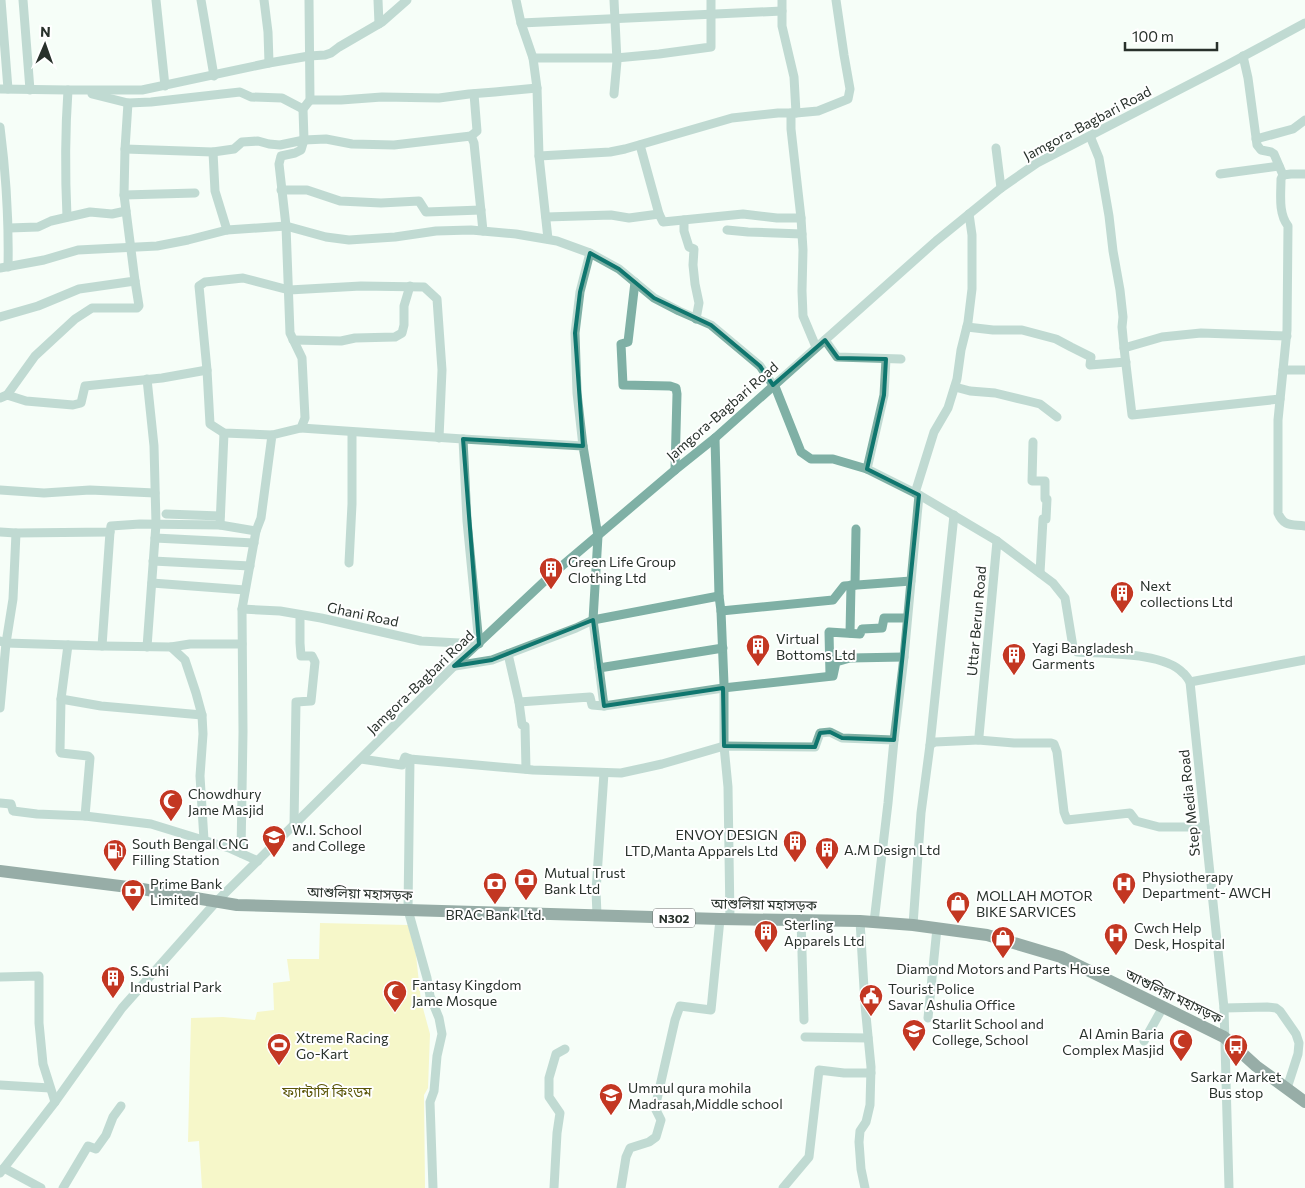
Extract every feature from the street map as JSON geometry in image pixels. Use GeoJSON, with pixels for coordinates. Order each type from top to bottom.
{"type":"FeatureCollection","features":[{"type":"Feature","properties":{"kind":"highway","name":"আশুলিয়া মহাসড়ক"},"geometry":{"type":"LineString","coordinates":[[0,871],[136,888],[237,905],[597,916],[860,921],[913,925],[987,935],[1061,957],[1224,1037],[1256,1066],[1305,1102]]}},
{"type":"Feature","properties":{"kind":"street"},"geometry":{"type":"LineString","coordinates":[[1,0],[4,89],[80,91],[142,90],[268,63],[325,55],[379,24],[407,0]]}},
{"type":"Feature","properties":{"kind":"street"},"geometry":{"type":"LineString","coordinates":[[23,0],[30,90]]}},
{"type":"Feature","properties":{"kind":"street"},"geometry":{"type":"LineString","coordinates":[[156,0],[165,86]]}},
{"type":"Feature","properties":{"kind":"street"},"geometry":{"type":"LineString","coordinates":[[201,0],[214,76]]}},
{"type":"Feature","properties":{"kind":"street"},"geometry":{"type":"LineString","coordinates":[[264,0],[268,32],[268,63]]}},
{"type":"Feature","properties":{"kind":"street"},"geometry":{"type":"LineString","coordinates":[[301,428],[305,418],[302,358],[290,333],[286,226],[279,164],[281,156],[301,150],[304,140],[303,109],[310,100],[309,0]]}},
{"type":"Feature","properties":{"kind":"street"},"geometry":{"type":"LineString","coordinates":[[378,0],[379,24]]}},
{"type":"Feature","properties":{"kind":"street"},"geometry":{"type":"LineString","coordinates":[[516,0],[521,23],[533,58],[537,88],[539,156],[548,239]]}},
{"type":"Feature","properties":{"kind":"street"},"geometry":{"type":"LineString","coordinates":[[614,0],[616,58],[614,94]]}},
{"type":"Feature","properties":{"kind":"street"},"geometry":{"type":"LineString","coordinates":[[533,58],[616,58],[710,48],[711,0]]}},
{"type":"Feature","properties":{"kind":"street"},"geometry":{"type":"LineString","coordinates":[[782,0],[782,26],[794,77],[794,113],[791,129],[801,218],[803,316],[816,347]]}},
{"type":"Feature","properties":{"kind":"street"},"geometry":{"type":"LineString","coordinates":[[539,156],[610,152],[732,118],[818,110],[845,100],[849,96],[850,89],[836,0]]}},
{"type":"Feature","properties":{"kind":"street"},"geometry":{"type":"LineString","coordinates":[[521,23],[782,11]]}},
{"type":"Feature","properties":{"kind":"street","name":"Jamgora-Bagbari Road"},"geometry":{"type":"LineString","coordinates":[[2,1170],[55,1102],[122,1008],[216,902],[454,666],[550,576],[715,438],[936,241],[1001,188],[1037,163],[1305,23]]}},
{"type":"Feature","properties":{"kind":"street"},"geometry":{"type":"LineString","coordinates":[[1243,56],[1248,78],[1257,146],[1261,150],[1274,154],[1283,175],[1281,179],[1281,209],[1288,226],[1287,336],[1278,420],[1278,513],[1286,524],[1305,526]]}},
{"type":"Feature","properties":{"kind":"street"},"geometry":{"type":"LineString","coordinates":[[310,100],[382,97],[439,98],[537,88]]}},
{"type":"Feature","properties":{"kind":"street"},"geometry":{"type":"LineString","coordinates":[[67,217],[65,135],[68,90]]}},
{"type":"Feature","properties":{"kind":"street"},"geometry":{"type":"LineString","coordinates":[[80,91],[128,103],[240,92],[251,97],[282,98],[303,109]]}},
{"type":"Feature","properties":{"kind":"street"},"geometry":{"type":"LineString","coordinates":[[125,149],[213,152],[234,149],[242,142],[258,141],[280,145],[304,140],[326,139],[352,144],[394,145],[471,136],[477,131],[474,94]]}},
{"type":"Feature","properties":{"kind":"street"},"geometry":{"type":"LineString","coordinates":[[128,103],[124,195],[139,306],[137,308],[92,308],[75,319],[35,356],[3,396],[26,401],[81,403],[85,386],[207,370]]}},
{"type":"Feature","properties":{"kind":"street"},"geometry":{"type":"LineString","coordinates":[[1256,139],[1293,129],[1305,120]]}},
{"type":"Feature","properties":{"kind":"street"},"geometry":{"type":"LineString","coordinates":[[0,127],[9,228],[4,268],[44,260],[78,250],[158,246],[227,230],[286,226],[326,238],[349,240],[395,237],[436,231],[470,230],[516,234],[557,241],[590,253],[619,269],[654,298],[711,326],[760,366],[774,384],[801,452],[811,459],[832,459],[867,469],[917,494],[997,541],[1053,583],[1065,598],[1073,647],[1077,652],[1154,658],[1183,672],[1190,682],[1305,660]]}},
{"type":"Feature","properties":{"kind":"street"},"geometry":{"type":"LineString","coordinates":[[471,136],[474,143],[483,231]]}},
{"type":"Feature","properties":{"kind":"street"},"geometry":{"type":"LineString","coordinates":[[1090,136],[1099,158],[1109,216],[1121,299],[1124,348],[1132,415],[1280,399]]}},
{"type":"Feature","properties":{"kind":"street"},"geometry":{"type":"LineString","coordinates":[[640,145],[659,214],[664,222],[743,214],[776,218],[801,218]]}},
{"type":"Feature","properties":{"kind":"street"},"geometry":{"type":"LineString","coordinates":[[996,148],[1001,188]]}},
{"type":"Feature","properties":{"kind":"street"},"geometry":{"type":"LineString","coordinates":[[213,152],[215,191],[227,230]]}},
{"type":"Feature","properties":{"kind":"street"},"geometry":{"type":"LineString","coordinates":[[1220,174],[1279,166]]}},
{"type":"Feature","properties":{"kind":"street"},"geometry":{"type":"LineString","coordinates":[[1283,175],[1305,174]]}},
{"type":"Feature","properties":{"kind":"street"},"geometry":{"type":"LineString","coordinates":[[281,190],[307,190],[340,201],[381,203],[419,201],[426,212],[481,210]]}},
{"type":"Feature","properties":{"kind":"street"},"geometry":{"type":"LineString","coordinates":[[124,195],[195,193]]}},
{"type":"Feature","properties":{"kind":"street"},"geometry":{"type":"LineString","coordinates":[[9,228],[38,227],[52,221],[90,212],[112,214],[126,212]]}},
{"type":"Feature","properties":{"kind":"street"},"geometry":{"type":"LineString","coordinates":[[546,217],[611,215],[629,218],[659,214]]}},
{"type":"Feature","properties":{"kind":"street"},"geometry":{"type":"LineString","coordinates":[[874,922],[904,658],[917,494],[934,432],[948,408],[955,387],[967,327],[972,290],[972,236],[969,214]]}},
{"type":"Feature","properties":{"kind":"street"},"geometry":{"type":"LineString","coordinates":[[684,220],[684,231],[689,247],[694,249],[693,265],[699,303],[696,319]]}},
{"type":"Feature","properties":{"kind":"street"},"geometry":{"type":"LineString","coordinates":[[727,230],[802,234]]}},
{"type":"Feature","properties":{"kind":"street"},"geometry":{"type":"LineString","coordinates":[[590,253],[580,292],[576,333],[577,394],[583,446],[598,536],[593,620],[604,706]]}},
{"type":"Feature","properties":{"kind":"street"},"geometry":{"type":"LineString","coordinates":[[439,438],[442,370],[437,299],[424,286],[361,286],[289,290],[243,278],[205,282],[199,286],[210,424],[224,432],[272,435],[301,428],[439,438],[583,446]]}},
{"type":"Feature","properties":{"kind":"street"},"geometry":{"type":"LineString","coordinates":[[0,317],[38,306],[79,289],[135,281]]}},
{"type":"Feature","properties":{"kind":"street"},"geometry":{"type":"LineString","coordinates":[[635,282],[628,342],[621,344],[623,385],[670,386],[676,388],[675,470]]}},
{"type":"Feature","properties":{"kind":"street"},"geometry":{"type":"LineString","coordinates":[[293,340],[341,341],[355,338],[395,337],[402,332],[404,306],[410,286]]}},
{"type":"Feature","properties":{"kind":"street"},"geometry":{"type":"LineString","coordinates":[[967,327],[993,330],[1022,330],[1056,338],[1091,357],[1090,364],[1126,362]]}},
{"type":"Feature","properties":{"kind":"street"},"geometry":{"type":"LineString","coordinates":[[1124,348],[1162,337],[1201,333],[1287,336]]}},
{"type":"Feature","properties":{"kind":"street"},"geometry":{"type":"LineString","coordinates":[[825,340],[837,357],[901,359]]}},
{"type":"Feature","properties":{"kind":"street"},"geometry":{"type":"LineString","coordinates":[[867,469],[884,396],[886,359]]}},
{"type":"Feature","properties":{"kind":"street"},"geometry":{"type":"LineString","coordinates":[[1283,370],[1305,370]]}},
{"type":"Feature","properties":{"kind":"street"},"geometry":{"type":"LineString","coordinates":[[147,379],[154,446],[156,524],[147,647]]}},
{"type":"Feature","properties":{"kind":"street"},"geometry":{"type":"LineString","coordinates":[[955,387],[970,391],[996,393],[1040,404],[1057,417]]}},
{"type":"Feature","properties":{"kind":"street"},"geometry":{"type":"LineString","coordinates":[[220,520],[224,432]]}},
{"type":"Feature","properties":{"kind":"street"},"geometry":{"type":"LineString","coordinates":[[349,563],[352,504],[352,432]]}},
{"type":"Feature","properties":{"kind":"street"},"geometry":{"type":"LineString","coordinates":[[241,853],[243,732],[242,609],[260,518],[272,435]]}},
{"type":"Feature","properties":{"kind":"street"},"geometry":{"type":"LineString","coordinates":[[621,1188],[626,1157],[630,1148],[649,1142],[656,1137],[661,1120],[655,1108],[675,1020],[680,1006],[711,1010],[725,919],[728,786],[724,746],[723,648],[715,438]]}},
{"type":"Feature","properties":{"kind":"street"},"geometry":{"type":"LineString","coordinates":[[464,439],[467,521],[479,644]]}},
{"type":"Feature","properties":{"kind":"street"},"geometry":{"type":"LineString","coordinates":[[1033,442],[1032,481],[1045,481],[1044,499],[1047,499],[1046,519],[1043,519],[1040,573]]}},
{"type":"Feature","properties":{"kind":"street"},"geometry":{"type":"LineString","coordinates":[[0,490],[44,493],[90,490],[155,493]]}},
{"type":"Feature","properties":{"kind":"street"},"geometry":{"type":"LineString","coordinates":[[166,514],[218,515],[220,520]]}},
{"type":"Feature","properties":{"kind":"street"},"geometry":{"type":"LineString","coordinates":[[913,925],[922,813],[954,515]]}},
{"type":"Feature","properties":{"kind":"street"},"geometry":{"type":"LineString","coordinates":[[102,646],[110,526],[220,520],[256,531]]}},
{"type":"Feature","properties":{"kind":"street"},"geometry":{"type":"LineString","coordinates":[[850,633],[856,529]]}},
{"type":"Feature","properties":{"kind":"street"},"geometry":{"type":"LineString","coordinates":[[0,532],[110,532]]}},
{"type":"Feature","properties":{"kind":"street"},"geometry":{"type":"LineString","coordinates":[[0,708],[3,642],[13,599],[16,533]]}},
{"type":"Feature","properties":{"kind":"street"},"geometry":{"type":"LineString","coordinates":[[155,538],[254,543]]}},
{"type":"Feature","properties":{"kind":"street","name":"Uttar Berun Road"},"geometry":{"type":"LineString","coordinates":[[978,740],[997,541]]}},
{"type":"Feature","properties":{"kind":"street"},"geometry":{"type":"LineString","coordinates":[[153,561],[250,566]]}},
{"type":"Feature","properties":{"kind":"street"},"geometry":{"type":"LineString","coordinates":[[721,611],[833,600],[844,586],[910,581]]}},
{"type":"Feature","properties":{"kind":"street"},"geometry":{"type":"LineString","coordinates":[[152,583],[245,590]]}},
{"type":"Feature","properties":{"kind":"street"},"geometry":{"type":"LineString","coordinates":[[454,666],[492,660],[593,620],[720,596]]}},
{"type":"Feature","properties":{"kind":"street","name":"Ghani Road"},"geometry":{"type":"LineString","coordinates":[[242,609],[280,611],[321,618],[421,641],[479,644]]}},
{"type":"Feature","properties":{"kind":"street"},"geometry":{"type":"LineString","coordinates":[[294,826],[296,702],[311,701],[315,662],[312,656],[301,656],[300,615]]}},
{"type":"Feature","properties":{"kind":"street"},"geometry":{"type":"LineString","coordinates":[[830,677],[829,632],[860,634],[862,629],[882,628],[884,618],[907,618]]}},
{"type":"Feature","properties":{"kind":"street"},"geometry":{"type":"LineString","coordinates":[[3,642],[147,647],[171,647],[190,644],[242,644]]}},
{"type":"Feature","properties":{"kind":"street"},"geometry":{"type":"LineString","coordinates":[[68,645],[61,699],[60,752],[88,756],[90,758],[85,816]]}},
{"type":"Feature","properties":{"kind":"street"},"geometry":{"type":"LineString","coordinates":[[171,647],[185,660],[202,715],[203,734],[200,776],[204,840]]}},
{"type":"Feature","properties":{"kind":"street"},"geometry":{"type":"LineString","coordinates":[[599,668],[723,648]]}},
{"type":"Feature","properties":{"kind":"street"},"geometry":{"type":"LineString","coordinates":[[508,654],[519,702],[522,725],[525,726],[526,769]]}},
{"type":"Feature","properties":{"kind":"street"},"geometry":{"type":"LineString","coordinates":[[519,702],[590,697],[592,705],[604,706],[723,688],[830,677],[833,676],[836,662],[850,658],[904,658]]}},
{"type":"Feature","properties":{"kind":"street","name":"Step Media Road"},"geometry":{"type":"LineString","coordinates":[[1190,682],[1224,1008],[1229,1188]]}},
{"type":"Feature","properties":{"kind":"street"},"geometry":{"type":"LineString","coordinates":[[61,699],[102,706],[202,715]]}},
{"type":"Feature","properties":{"kind":"street"},"geometry":{"type":"LineString","coordinates":[[361,759],[402,765],[405,757],[526,769],[621,773],[662,764],[724,746],[815,747],[820,733],[830,732],[842,738],[894,740]]}},
{"type":"Feature","properties":{"kind":"street"},"geometry":{"type":"LineString","coordinates":[[930,745],[935,742],[978,740],[1014,743],[1051,743],[1054,744],[1057,752],[1064,812],[1067,820],[1130,813],[1136,821],[1159,827],[1205,826]]}},
{"type":"Feature","properties":{"kind":"street"},"geometry":{"type":"LineString","coordinates":[[410,759],[408,910],[427,978],[430,996],[439,1018],[442,1034],[437,1056],[434,1091],[430,1102],[433,1188]]}},
{"type":"Feature","properties":{"kind":"street"},"geometry":{"type":"LineString","coordinates":[[597,916],[596,891],[604,773]]}},
{"type":"Feature","properties":{"kind":"street"},"geometry":{"type":"LineString","coordinates":[[0,804],[11,804],[13,811],[85,816],[151,824],[230,848],[258,861]]}},
{"type":"Feature","properties":{"kind":"street"},"geometry":{"type":"LineString","coordinates":[[801,919],[804,1020]]}},
{"type":"Feature","properties":{"kind":"street"},"geometry":{"type":"LineString","coordinates":[[860,921],[871,1073],[870,1105],[866,1122],[860,1131],[859,1142],[864,1188]]}},
{"type":"Feature","properties":{"kind":"street"},"geometry":{"type":"LineString","coordinates":[[928,1018],[937,928]]}},
{"type":"Feature","properties":{"kind":"street"},"geometry":{"type":"LineString","coordinates":[[0,976],[39,976],[39,1022],[43,1064],[55,1102]]}},
{"type":"Feature","properties":{"kind":"street"},"geometry":{"type":"LineString","coordinates":[[1144,1041],[1163,1007]]}},
{"type":"Feature","properties":{"kind":"street"},"geometry":{"type":"LineString","coordinates":[[1224,1008],[1267,1007],[1276,1008],[1280,1011],[1296,1034],[1299,1043],[1298,1054],[1287,1088]]}},
{"type":"Feature","properties":{"kind":"street"},"geometry":{"type":"LineString","coordinates":[[805,1037],[868,1038]]}},
{"type":"Feature","properties":{"kind":"street"},"geometry":{"type":"LineString","coordinates":[[554,1188],[560,1113],[549,1097],[549,1078],[556,1054],[565,1049]]}},
{"type":"Feature","properties":{"kind":"street"},"geometry":{"type":"LineString","coordinates":[[783,1188],[810,1157],[819,1070],[844,1073],[871,1073]]}},
{"type":"Feature","properties":{"kind":"street"},"geometry":{"type":"LineString","coordinates":[[0,1085],[50,1088]]}},
{"type":"Feature","properties":{"kind":"street"},"geometry":{"type":"LineString","coordinates":[[63,1188],[88,1146],[96,1149],[106,1135],[113,1118],[121,1106]]}},
{"type":"Feature","properties":{"kind":"street"},"geometry":{"type":"LineString","coordinates":[[2,1170],[41,1188]]}},
{"type":"Feature","properties":{"kind":"highlighted area"},"geometry":{"type":"Polygon","coordinates":[[[590,253],[619,269],[654,298],[711,325],[760,366],[773,385],[825,340],[838,358],[886,359],[884,395],[867,469],[919,495],[894,740],[842,738],[830,732],[820,733],[815,747],[724,746],[723,688],[604,706],[593,620],[492,660],[454,666],[479,644],[463,439],[583,446],[575,333],[580,292],[590,253]]]}},
{"type":"Feature","properties":{"kind":"green space","name":"ফ্যান্টাসি কিংডম"},"geometry":{"type":"Polygon","coordinates":[[[320,923],[408,925],[416,955],[421,1001],[430,1034],[428,1088],[424,1095],[425,1188],[202,1188],[199,1141],[188,1142],[191,1018],[223,1017],[255,1020],[257,1012],[274,1010],[273,983],[290,981],[287,959],[319,959],[320,923]]]}},
{"type":"Feature","properties":{"kind":"place","name":"Green Life Group Clothing Ltd"},"geometry":{"type":"Point","coordinates":[551,590]}},
{"type":"Feature","properties":{"kind":"place","name":"Next collections Ltd"},"geometry":{"type":"Point","coordinates":[1122,614]}},
{"type":"Feature","properties":{"kind":"place","name":"Virtual Bottoms Ltd"},"geometry":{"type":"Point","coordinates":[758,667]}},
{"type":"Feature","properties":{"kind":"place","name":"Yagi Bangladesh Garments"},"geometry":{"type":"Point","coordinates":[1014,676]}},
{"type":"Feature","properties":{"kind":"place","name":"Chowdhury Jame Masjid"},"geometry":{"type":"Point","coordinates":[171,822]}},
{"type":"Feature","properties":{"kind":"place","name":"W.I. School and College"},"geometry":{"type":"Point","coordinates":[274,858]}},
{"type":"Feature","properties":{"kind":"place","name":"ENVOY DESIGN LTD,Manta Apparels Ltd"},"geometry":{"type":"Point","coordinates":[795,863]}},
{"type":"Feature","properties":{"kind":"place","name":"A.M Design Ltd"},"geometry":{"type":"Point","coordinates":[827,870]}},
{"type":"Feature","properties":{"kind":"place","name":"South Bengal CNG Filling Station"},"geometry":{"type":"Point","coordinates":[115,872]}},
{"type":"Feature","properties":{"kind":"place","name":"Mutual Trust Bank Ltd"},"geometry":{"type":"Point","coordinates":[526,901]}},
{"type":"Feature","properties":{"kind":"place","name":"BRAC Bank Ltd."},"geometry":{"type":"Point","coordinates":[495,905]}},
{"type":"Feature","properties":{"kind":"place","name":"Physiotherapy Department- AWCH"},"geometry":{"type":"Point","coordinates":[1124,905]}},
{"type":"Feature","properties":{"kind":"place","name":"Prime Bank Limited"},"geometry":{"type":"Point","coordinates":[133,912]}},
{"type":"Feature","properties":{"kind":"place","name":"MOLLAH MOTOR BIKE SARVICES"},"geometry":{"type":"Point","coordinates":[958,924]}},
{"type":"Feature","properties":{"kind":"place","name":"Sterling Apparels Ltd"},"geometry":{"type":"Point","coordinates":[766,953]}},
{"type":"Feature","properties":{"kind":"place","name":"Cwch Help Desk, Hospital"},"geometry":{"type":"Point","coordinates":[1116,956]}},
{"type":"Feature","properties":{"kind":"place","name":"Diamond Motors and Parts House"},"geometry":{"type":"Point","coordinates":[1003,959]}},
{"type":"Feature","properties":{"kind":"place","name":"S.Suhi Industrial Park"},"geometry":{"type":"Point","coordinates":[113,999]}},
{"type":"Feature","properties":{"kind":"place","name":"Fantasy Kingdom Jame Mosque"},"geometry":{"type":"Point","coordinates":[395,1013]}},
{"type":"Feature","properties":{"kind":"place","name":"Tourist Police Savar Ashulia Office"},"geometry":{"type":"Point","coordinates":[871,1017]}},
{"type":"Feature","properties":{"kind":"place","name":"Starlit School and College, School"},"geometry":{"type":"Point","coordinates":[914,1052]}},
{"type":"Feature","properties":{"kind":"place","name":"Al Amin Baria Complex Masjid"},"geometry":{"type":"Point","coordinates":[1181,1062]}},
{"type":"Feature","properties":{"kind":"place","name":"Xtreme Racing Go-Kart"},"geometry":{"type":"Point","coordinates":[279,1066]}},
{"type":"Feature","properties":{"kind":"place","name":"Sarkar Market Bus stop"},"geometry":{"type":"Point","coordinates":[1236,1067]}},
{"type":"Feature","properties":{"kind":"place","name":"Ummul qura mohila Madrasah,Middle school"},"geometry":{"type":"Point","coordinates":[611,1116]}}]}
